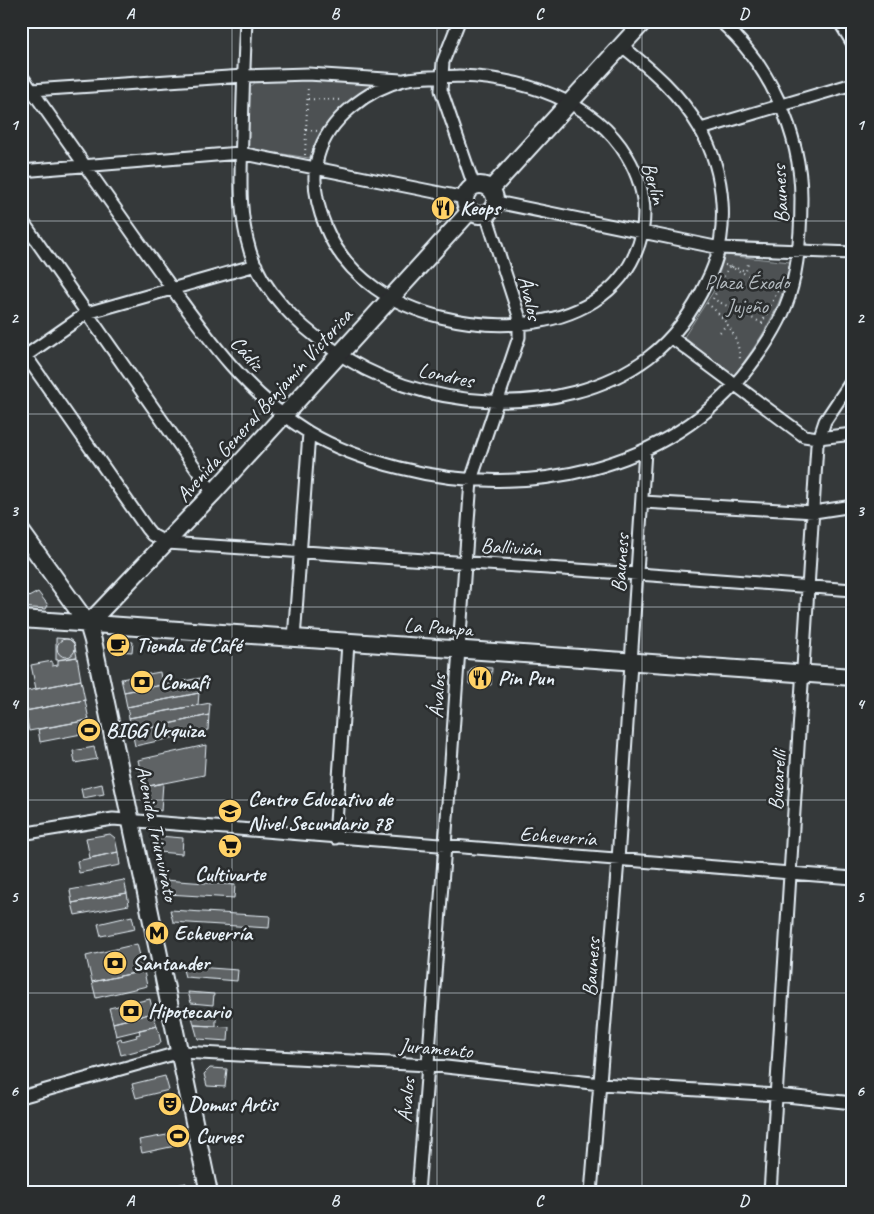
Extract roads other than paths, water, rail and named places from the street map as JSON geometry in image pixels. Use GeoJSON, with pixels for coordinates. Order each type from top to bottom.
{"type":"FeatureCollection","features":[{"type":"Feature","properties":{"kind":"street","name":"Londres"},"geometry":{"type":"LineString","coordinates":[[246,21],[240,153],[243,217],[256,265],[275,296],[317,338],[338,354],[376,374],[408,387],[458,399],[498,402],[550,397],[596,384],[630,368],[671,338],[700,297],[711,274],[720,248],[722,216],[718,175],[701,129],[679,97],[622,46]]}},
{"type":"Feature","properties":{"kind":"street"},"geometry":{"type":"LineString","coordinates":[[458,21],[443,62],[440,77],[443,98],[470,198],[477,215],[491,202],[570,103],[644,21]]}},
{"type":"Feature","properties":{"kind":"street","name":"Bauness"},"geometry":{"type":"LineString","coordinates":[[591,1193],[602,1084],[645,451],[702,416],[735,386],[763,349],[777,325],[789,297],[801,226],[799,165],[781,106],[752,57],[720,21]]}},
{"type":"Feature","properties":{"kind":"street"},"geometry":{"type":"LineString","coordinates":[[839,21],[853,44]]}},
{"type":"Feature","properties":{"kind":"street"},"geometry":{"type":"LineString","coordinates":[[32,90],[244,76],[308,74],[405,80]]}},
{"type":"Feature","properties":{"kind":"street","name":"Cádiz"},"geometry":{"type":"LineString","coordinates":[[21,75],[203,330],[237,372],[283,415],[309,433],[365,458],[417,472],[471,480],[492,481],[568,475],[616,462],[645,451]]}},
{"type":"Feature","properties":{"kind":"street","name":"Berlín"},"geometry":{"type":"LineString","coordinates":[[478,76],[535,88],[570,103],[599,123],[612,135],[632,164],[643,198],[645,216],[643,233],[629,266],[604,293],[574,312],[556,318],[520,324],[463,321],[426,312],[390,298],[368,283],[349,264],[329,235],[318,202],[310,166],[330,132],[349,109],[361,100],[405,80],[440,77],[478,76]]}},
{"type":"Feature","properties":{"kind":"street"},"geometry":{"type":"LineString","coordinates":[[701,129],[853,84]]}},
{"type":"Feature","properties":{"kind":"street"},"geometry":{"type":"LineString","coordinates":[[21,170],[240,153],[470,198]]}},
{"type":"Feature","properties":{"kind":"street"},"geometry":{"type":"LineString","coordinates":[[470,198],[484,185],[491,202]]}},
{"type":"Feature","properties":{"kind":"street","name":"Avenida General Benjamín Victorica"},"geometry":{"type":"LineString","coordinates":[[88,624],[167,543],[390,298],[470,198]]}},
{"type":"Feature","properties":{"kind":"street"},"geometry":{"type":"LineString","coordinates":[[491,202],[720,248],[853,253]]}},
{"type":"Feature","properties":{"kind":"street","name":"Ávalos"},"geometry":{"type":"LineString","coordinates":[[418,1193],[471,480],[519,337],[520,324],[491,202]]}},
{"type":"Feature","properties":{"kind":"street"},"geometry":{"type":"LineString","coordinates":[[21,219],[213,493]]}},
{"type":"Feature","properties":{"kind":"street"},"geometry":{"type":"LineString","coordinates":[[167,543],[152,535],[147,529],[23,354],[87,313],[172,287],[256,265]]}},
{"type":"Feature","properties":{"kind":"street"},"geometry":{"type":"LineString","coordinates":[[671,338],[804,436],[818,438],[853,434]]}},
{"type":"Feature","properties":{"kind":"street","name":"Bucarelli"},"geometry":{"type":"LineString","coordinates":[[770,1193],[818,438],[825,421],[853,379]]}},
{"type":"Feature","properties":{"kind":"street"},"geometry":{"type":"LineString","coordinates":[[294,639],[309,433]]}},
{"type":"Feature","properties":{"kind":"street"},"geometry":{"type":"LineString","coordinates":[[643,502],[814,512],[853,506]]}},
{"type":"Feature","properties":{"kind":"street","name":"Avenida Triunvirato"},"geometry":{"type":"LineString","coordinates":[[21,531],[88,624],[94,640],[209,1193]]}},
{"type":"Feature","properties":{"kind":"street","name":"Ballivián"},"geometry":{"type":"LineString","coordinates":[[167,543],[853,590]]}},
{"type":"Feature","properties":{"kind":"street","name":"La Pampa"},"geometry":{"type":"LineString","coordinates":[[21,620],[853,677]]}},
{"type":"Feature","properties":{"kind":"street"},"geometry":{"type":"LineString","coordinates":[[335,838],[348,643]]}},
{"type":"Feature","properties":{"kind":"street","name":"Echeverría"},"geometry":{"type":"LineString","coordinates":[[21,834],[113,819],[853,878]]}},
{"type":"Feature","properties":{"kind":"street","name":"Juramento"},"geometry":{"type":"LineString","coordinates":[[21,1096],[180,1052],[428,1065],[602,1084],[776,1095],[853,1104]]}},
{"type":"Feature","properties":{"kind":"place","name":"Keops"},"geometry":{"type":"Point","coordinates":[443,208]}},
{"type":"Feature","properties":{"kind":"place","name":"Tienda de Café"},"geometry":{"type":"Point","coordinates":[118,645]}},
{"type":"Feature","properties":{"kind":"place","name":"Pin Pun"},"geometry":{"type":"Point","coordinates":[480,678]}},
{"type":"Feature","properties":{"kind":"place","name":"Comafi"},"geometry":{"type":"Point","coordinates":[142,682]}},
{"type":"Feature","properties":{"kind":"place","name":"BIGG Urquiza"},"geometry":{"type":"Point","coordinates":[89,730]}},
{"type":"Feature","properties":{"kind":"place","name":"Centro Educativo de Nivel Secundario 78"},"geometry":{"type":"Point","coordinates":[230,811]}},
{"type":"Feature","properties":{"kind":"place","name":"Cultivarte"},"geometry":{"type":"Point","coordinates":[230,846]}},
{"type":"Feature","properties":{"kind":"place","name":"Echeverría"},"geometry":{"type":"Point","coordinates":[157,933]}},
{"type":"Feature","properties":{"kind":"place","name":"Santander"},"geometry":{"type":"Point","coordinates":[115,963]}},
{"type":"Feature","properties":{"kind":"place","name":"Hipotecario"},"geometry":{"type":"Point","coordinates":[131,1011]}},
{"type":"Feature","properties":{"kind":"place","name":"Domus Artis"},"geometry":{"type":"Point","coordinates":[170,1104]}},
{"type":"Feature","properties":{"kind":"place","name":"Curves"},"geometry":{"type":"Point","coordinates":[178,1136]}},
{"type":"Feature","properties":{"kind":"park label","name":"Plaza Éxodo Jujeño"},"geometry":{"type":"Point","coordinates":[747,294]}}]}
